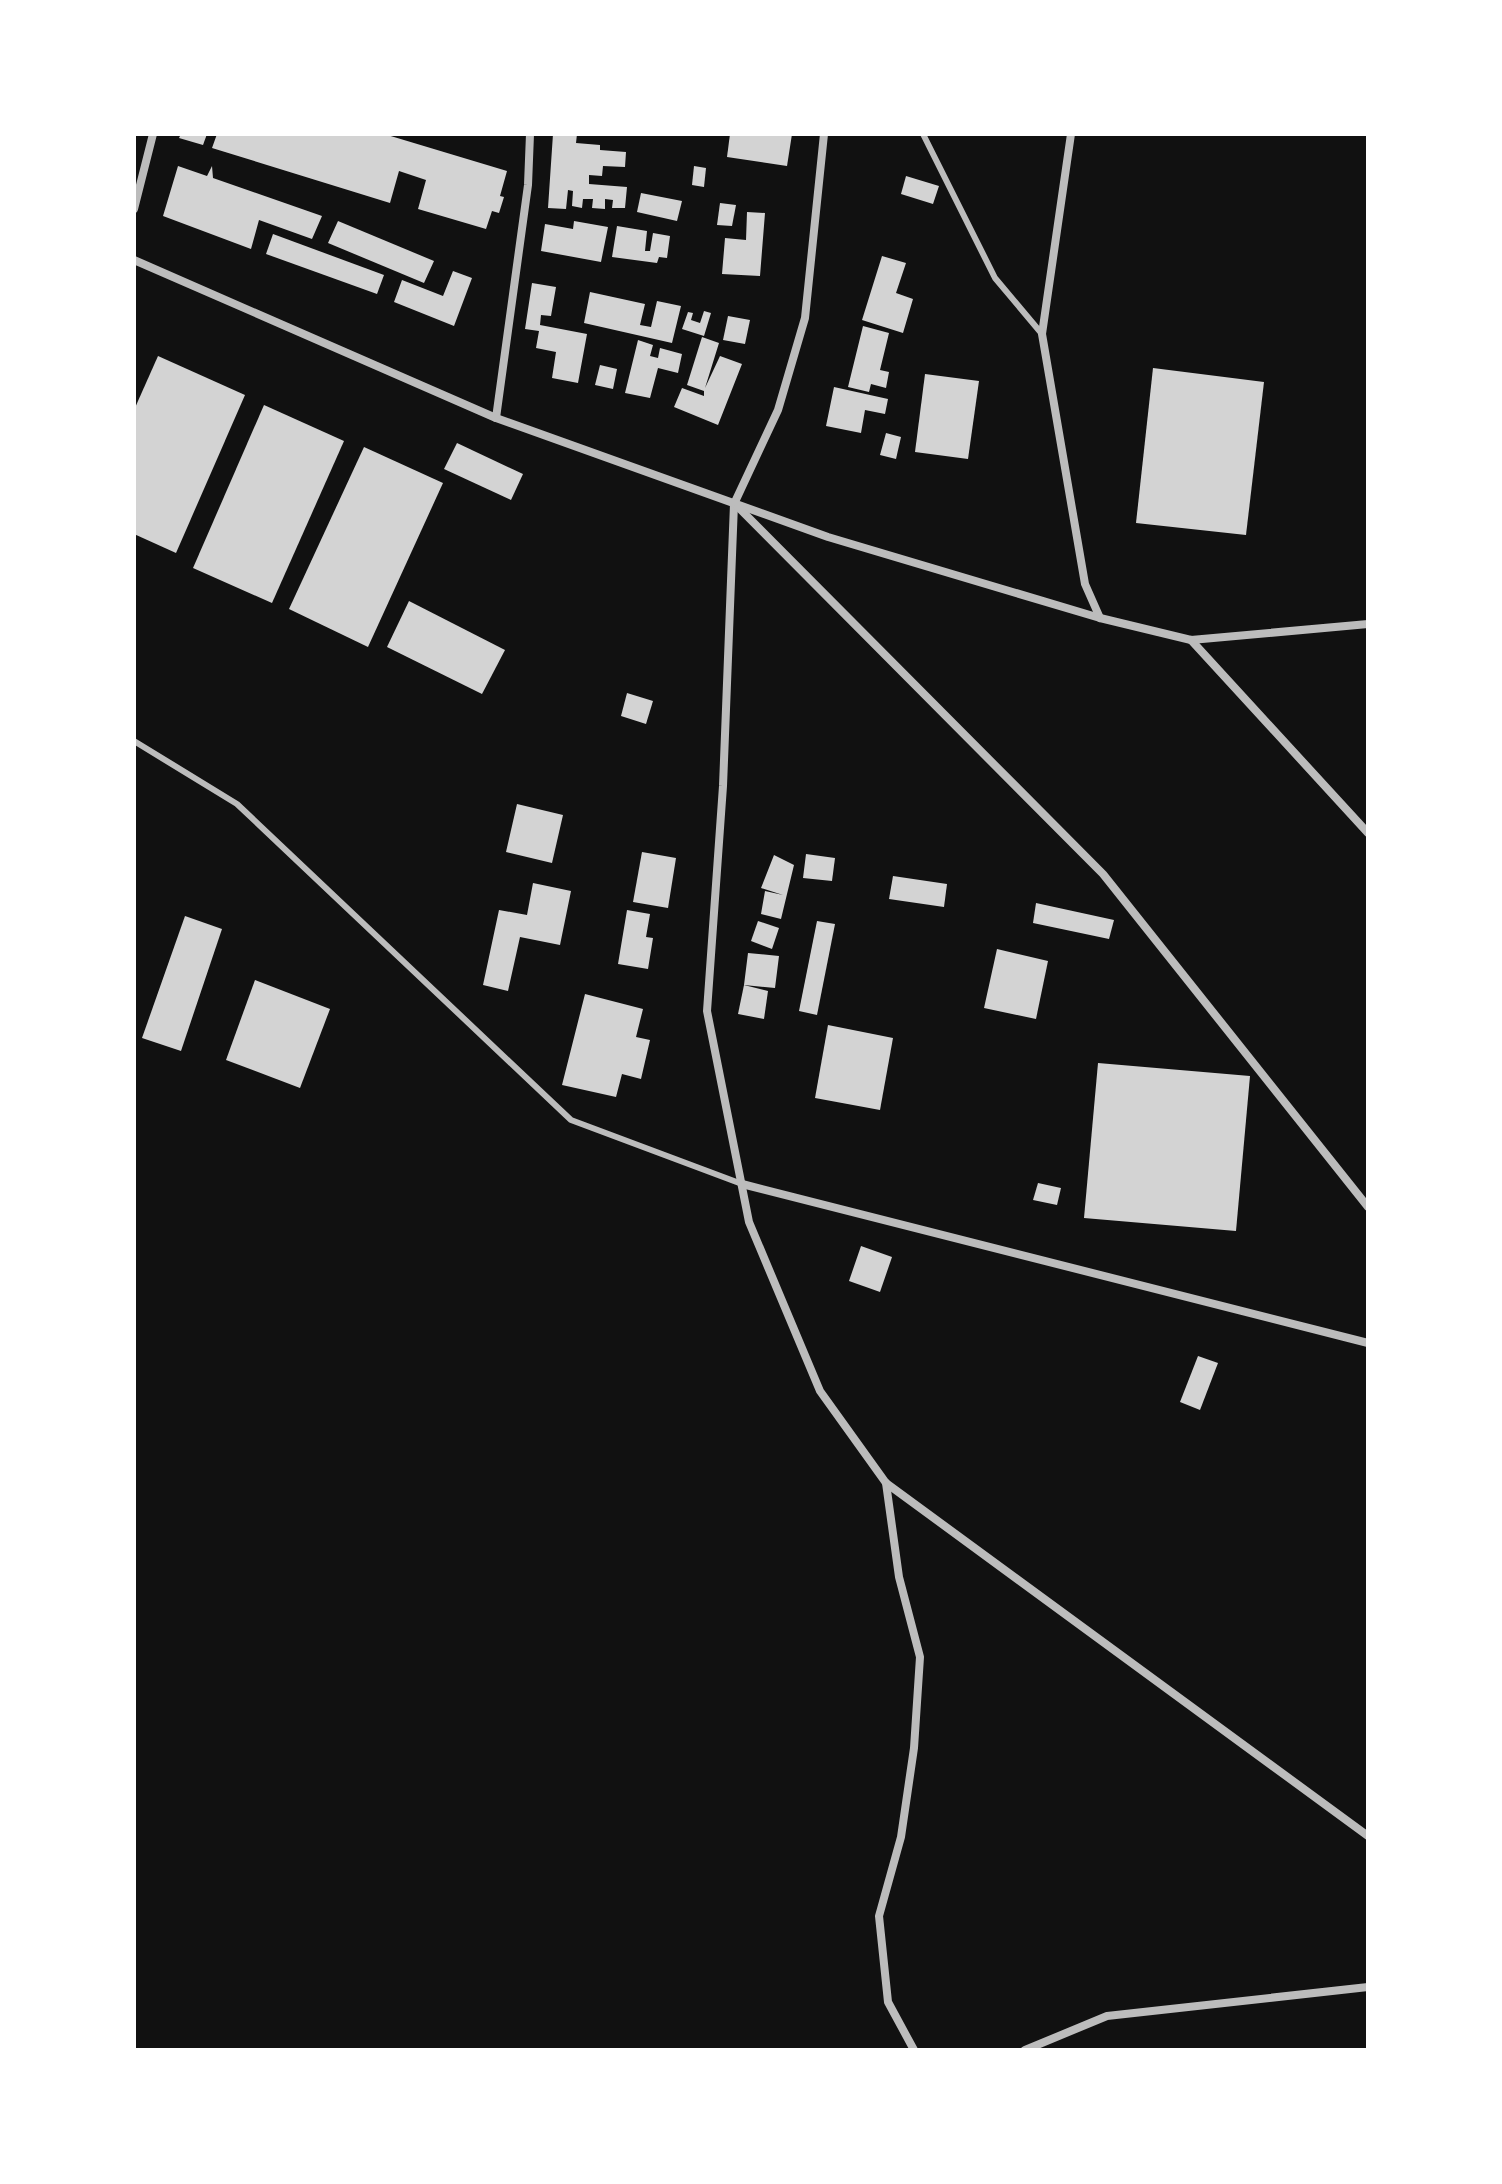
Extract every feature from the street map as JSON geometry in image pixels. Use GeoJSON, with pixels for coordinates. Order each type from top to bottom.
{"type":"FeatureCollection","features":[{"type":"Feature","properties":{"kind":"street"},"geometry":{"type":"LineString","coordinates":[[134,209],[153,134]]}},
{"type":"Feature","properties":{"kind":"street"},"geometry":{"type":"LineString","coordinates":[[496,418],[528,185],[530,134]]}},
{"type":"Feature","properties":{"kind":"street"},"geometry":{"type":"LineString","coordinates":[[824,134],[805,318],[778,410],[734,504],[723,786],[707,1011],[749,1222],[820,1391],[886,1483],[1368,1836]]}},
{"type":"Feature","properties":{"kind":"street"},"geometry":{"type":"LineString","coordinates":[[1071,134],[1042,334],[1085,584],[1100,618]]}},
{"type":"Feature","properties":{"kind":"street"},"geometry":{"type":"LineString","coordinates":[[134,260],[496,418],[828,537],[1100,618],[1191,640],[1368,624]]}},
{"type":"Feature","properties":{"kind":"street"},"geometry":{"type":"LineString","coordinates":[[734,504],[1103,874],[1368,1207]]}},
{"type":"Feature","properties":{"kind":"street"},"geometry":{"type":"LineString","coordinates":[[1191,640],[1368,833]]}},
{"type":"Feature","properties":{"kind":"street"},"geometry":{"type":"LineString","coordinates":[[742,1184],[1368,1343]]}},
{"type":"Feature","properties":{"kind":"street"},"geometry":{"type":"LineString","coordinates":[[886,1483],[899,1577],[920,1657],[914,1748],[901,1837],[879,1916],[888,2002],[914,2050]]}},
{"type":"Feature","properties":{"kind":"street"},"geometry":{"type":"LineString","coordinates":[[1025,2050],[1107,2016],[1368,1987]]}},
{"type":"Feature","properties":{"kind":"lane"},"geometry":{"type":"LineString","coordinates":[[923,134],[995,278],[1042,334]]}},
{"type":"Feature","properties":{"kind":"lane"},"geometry":{"type":"LineString","coordinates":[[134,741],[237,804],[571,1120],[742,1184]]}},
{"type":"Feature","properties":{"kind":"building"},"geometry":{"type":"Polygon","coordinates":[[[181,134],[207,134],[203,145],[179,138],[181,134]]]}},
{"type":"Feature","properties":{"kind":"building"},"geometry":{"type":"Polygon","coordinates":[[[217,134],[384,134],[507,171],[500,196],[504,197],[499,213],[492,211],[486,229],[418,209],[426,180],[399,171],[390,203],[212,148],[217,134]]]}},
{"type":"Feature","properties":{"kind":"building"},"geometry":{"type":"Polygon","coordinates":[[[553,134],[577,134],[576,143],[600,145],[600,150],[626,152],[625,167],[603,166],[602,176],[589,175],[589,184],[627,187],[625,208],[612,208],[613,200],[605,199],[605,209],[592,208],[593,199],[583,199],[582,208],[572,206],[573,191],[568,190],[566,209],[548,208],[553,134]]]}},
{"type":"Feature","properties":{"kind":"building"},"geometry":{"type":"Polygon","coordinates":[[[730,134],[792,134],[787,166],[727,157],[730,134]]]}},
{"type":"Feature","properties":{"kind":"building"},"geometry":{"type":"Polygon","coordinates":[[[178,166],[207,176],[212,166],[213,178],[322,216],[312,239],[259,220],[251,249],[163,216],[178,166]]]}},
{"type":"Feature","properties":{"kind":"building"},"geometry":{"type":"Polygon","coordinates":[[[694,166],[706,168],[704,187],[692,185],[694,166]]]}},
{"type":"Feature","properties":{"kind":"building"},"geometry":{"type":"Polygon","coordinates":[[[906,176],[939,186],[933,204],[901,194],[906,176]]]}},
{"type":"Feature","properties":{"kind":"building"},"geometry":{"type":"Polygon","coordinates":[[[641,193],[682,201],[677,221],[637,212],[641,193]]]}},
{"type":"Feature","properties":{"kind":"building"},"geometry":{"type":"Polygon","coordinates":[[[720,203],[736,205],[732,226],[717,225],[720,203]]]}},
{"type":"Feature","properties":{"kind":"building"},"geometry":{"type":"Polygon","coordinates":[[[747,212],[765,213],[760,276],[722,274],[725,238],[746,240],[747,212]]]}},
{"type":"Feature","properties":{"kind":"building"},"geometry":{"type":"Polygon","coordinates":[[[338,221],[434,261],[424,283],[328,243],[338,221]]]}},
{"type":"Feature","properties":{"kind":"building"},"geometry":{"type":"Polygon","coordinates":[[[574,221],[608,227],[601,262],[541,251],[545,224],[573,229],[574,221]]]}},
{"type":"Feature","properties":{"kind":"building"},"geometry":{"type":"Polygon","coordinates":[[[617,226],[647,231],[645,251],[650,251],[653,233],[670,236],[667,258],[659,257],[657,263],[612,257],[617,226]]]}},
{"type":"Feature","properties":{"kind":"building"},"geometry":{"type":"Polygon","coordinates":[[[273,234],[384,275],[377,294],[266,254],[273,234]]]}},
{"type":"Feature","properties":{"kind":"building"},"geometry":{"type":"Polygon","coordinates":[[[882,256],[906,263],[896,293],[913,299],[903,333],[862,320],[882,256]]]}},
{"type":"Feature","properties":{"kind":"building"},"geometry":{"type":"Polygon","coordinates":[[[453,271],[472,278],[454,326],[394,302],[402,280],[443,296],[453,271]]]}},
{"type":"Feature","properties":{"kind":"building"},"geometry":{"type":"Polygon","coordinates":[[[532,283],[556,287],[551,316],[541,315],[540,325],[587,334],[578,383],[552,378],[556,352],[536,348],[539,331],[525,329],[532,283]]]}},
{"type":"Feature","properties":{"kind":"building"},"geometry":{"type":"Polygon","coordinates":[[[590,292],[645,304],[640,325],[651,327],[657,301],[681,306],[672,343],[584,323],[590,292]]]}},
{"type":"Feature","properties":{"kind":"building"},"geometry":{"type":"Polygon","coordinates":[[[704,311],[711,313],[704,336],[682,329],[688,312],[693,313],[691,320],[700,323],[704,311]]]}},
{"type":"Feature","properties":{"kind":"building"},"geometry":{"type":"Polygon","coordinates":[[[728,316],[750,320],[745,344],[723,340],[728,316]]]}},
{"type":"Feature","properties":{"kind":"building"},"geometry":{"type":"Polygon","coordinates":[[[863,326],[889,333],[880,370],[889,372],[886,388],[871,384],[869,392],[848,387],[863,326]]]}},
{"type":"Feature","properties":{"kind":"building"},"geometry":{"type":"Polygon","coordinates":[[[702,337],[719,343],[705,388],[720,356],[742,364],[718,425],[674,407],[682,388],[704,396],[704,391],[687,385],[702,337]]]}},
{"type":"Feature","properties":{"kind":"building"},"geometry":{"type":"Polygon","coordinates":[[[638,340],[653,345],[650,356],[658,358],[660,348],[682,354],[678,373],[658,368],[650,398],[625,393],[638,340]]]}},
{"type":"Feature","properties":{"kind":"building"},"geometry":{"type":"Polygon","coordinates":[[[158,356],[245,395],[176,553],[134,534],[134,410],[158,356]]]}},
{"type":"Feature","properties":{"kind":"building"},"geometry":{"type":"Polygon","coordinates":[[[600,365],[617,369],[613,389],[595,385],[600,365]]]}},
{"type":"Feature","properties":{"kind":"building"},"geometry":{"type":"Polygon","coordinates":[[[1153,368],[1264,382],[1246,535],[1136,523],[1153,368]]]}},
{"type":"Feature","properties":{"kind":"building"},"geometry":{"type":"Polygon","coordinates":[[[925,374],[979,381],[968,459],[915,452],[925,374]]]}},
{"type":"Feature","properties":{"kind":"building"},"geometry":{"type":"Polygon","coordinates":[[[834,387],[888,399],[885,414],[865,410],[861,433],[826,426],[834,387]]]}},
{"type":"Feature","properties":{"kind":"building"},"geometry":{"type":"Polygon","coordinates":[[[264,405],[344,441],[272,603],[193,568],[264,405]]]}},
{"type":"Feature","properties":{"kind":"building"},"geometry":{"type":"Polygon","coordinates":[[[886,433],[901,437],[896,459],[880,455],[886,433]]]}},
{"type":"Feature","properties":{"kind":"building"},"geometry":{"type":"Polygon","coordinates":[[[457,443],[523,474],[511,500],[444,469],[457,443]]]}},
{"type":"Feature","properties":{"kind":"building"},"geometry":{"type":"Polygon","coordinates":[[[364,447],[443,483],[368,647],[289,609],[364,447]]]}},
{"type":"Feature","properties":{"kind":"building"},"geometry":{"type":"Polygon","coordinates":[[[409,601],[505,650],[482,694],[387,647],[409,601]]]}},
{"type":"Feature","properties":{"kind":"building"},"geometry":{"type":"Polygon","coordinates":[[[627,693],[653,701],[646,724],[621,716],[627,693]]]}},
{"type":"Feature","properties":{"kind":"building"},"geometry":{"type":"Polygon","coordinates":[[[517,804],[563,815],[552,863],[506,852],[517,804]]]}},
{"type":"Feature","properties":{"kind":"building"},"geometry":{"type":"Polygon","coordinates":[[[642,852],[676,858],[668,908],[633,902],[642,852]]]}},
{"type":"Feature","properties":{"kind":"building"},"geometry":{"type":"Polygon","coordinates":[[[806,854],[835,858],[832,881],[803,878],[806,854]]]}},
{"type":"Feature","properties":{"kind":"building"},"geometry":{"type":"Polygon","coordinates":[[[774,855],[794,865],[781,919],[761,914],[765,891],[783,895],[761,888],[774,855]]]}},
{"type":"Feature","properties":{"kind":"building"},"geometry":{"type":"Polygon","coordinates":[[[893,876],[947,884],[944,907],[889,899],[893,876]]]}},
{"type":"Feature","properties":{"kind":"building"},"geometry":{"type":"Polygon","coordinates":[[[533,883],[571,891],[560,945],[520,937],[508,991],[483,985],[499,910],[527,915],[533,883]]]}},
{"type":"Feature","properties":{"kind":"building"},"geometry":{"type":"Polygon","coordinates":[[[1036,903],[1114,920],[1109,939],[1033,923],[1036,903]]]}},
{"type":"Feature","properties":{"kind":"building"},"geometry":{"type":"Polygon","coordinates":[[[627,910],[650,914],[646,937],[653,938],[648,969],[618,964],[627,910]]]}},
{"type":"Feature","properties":{"kind":"building"},"geometry":{"type":"Polygon","coordinates":[[[185,916],[222,929],[181,1051],[142,1038],[185,916]]]}},
{"type":"Feature","properties":{"kind":"building"},"geometry":{"type":"Polygon","coordinates":[[[758,921],[779,928],[772,949],[751,941],[758,921]]]}},
{"type":"Feature","properties":{"kind":"building"},"geometry":{"type":"Polygon","coordinates":[[[817,921],[835,924],[817,1015],[799,1011],[817,921]]]}},
{"type":"Feature","properties":{"kind":"building"},"geometry":{"type":"Polygon","coordinates":[[[997,949],[1048,961],[1036,1019],[984,1008],[997,949]]]}},
{"type":"Feature","properties":{"kind":"building"},"geometry":{"type":"Polygon","coordinates":[[[748,953],[779,956],[775,988],[744,985],[748,953]]]}},
{"type":"Feature","properties":{"kind":"building"},"geometry":{"type":"Polygon","coordinates":[[[255,980],[330,1009],[300,1088],[226,1060],[255,980]]]}},
{"type":"Feature","properties":{"kind":"building"},"geometry":{"type":"Polygon","coordinates":[[[744,985],[768,991],[764,1019],[738,1014],[744,985]]]}},
{"type":"Feature","properties":{"kind":"building"},"geometry":{"type":"Polygon","coordinates":[[[585,994],[643,1009],[636,1037],[650,1040],[641,1079],[622,1074],[616,1097],[562,1085],[585,994]]]}},
{"type":"Feature","properties":{"kind":"building"},"geometry":{"type":"Polygon","coordinates":[[[828,1025],[893,1038],[880,1110],[815,1098],[828,1025]]]}},
{"type":"Feature","properties":{"kind":"building"},"geometry":{"type":"Polygon","coordinates":[[[1098,1063],[1250,1076],[1236,1231],[1084,1218],[1098,1063]]]}},
{"type":"Feature","properties":{"kind":"building"},"geometry":{"type":"Polygon","coordinates":[[[1038,1183],[1061,1188],[1057,1205],[1033,1200],[1038,1183]]]}},
{"type":"Feature","properties":{"kind":"building"},"geometry":{"type":"Polygon","coordinates":[[[861,1246],[892,1257],[880,1292],[849,1281],[861,1246]]]}},
{"type":"Feature","properties":{"kind":"building"},"geometry":{"type":"Polygon","coordinates":[[[1198,1356],[1218,1363],[1200,1410],[1180,1402],[1198,1356]]]}}]}
